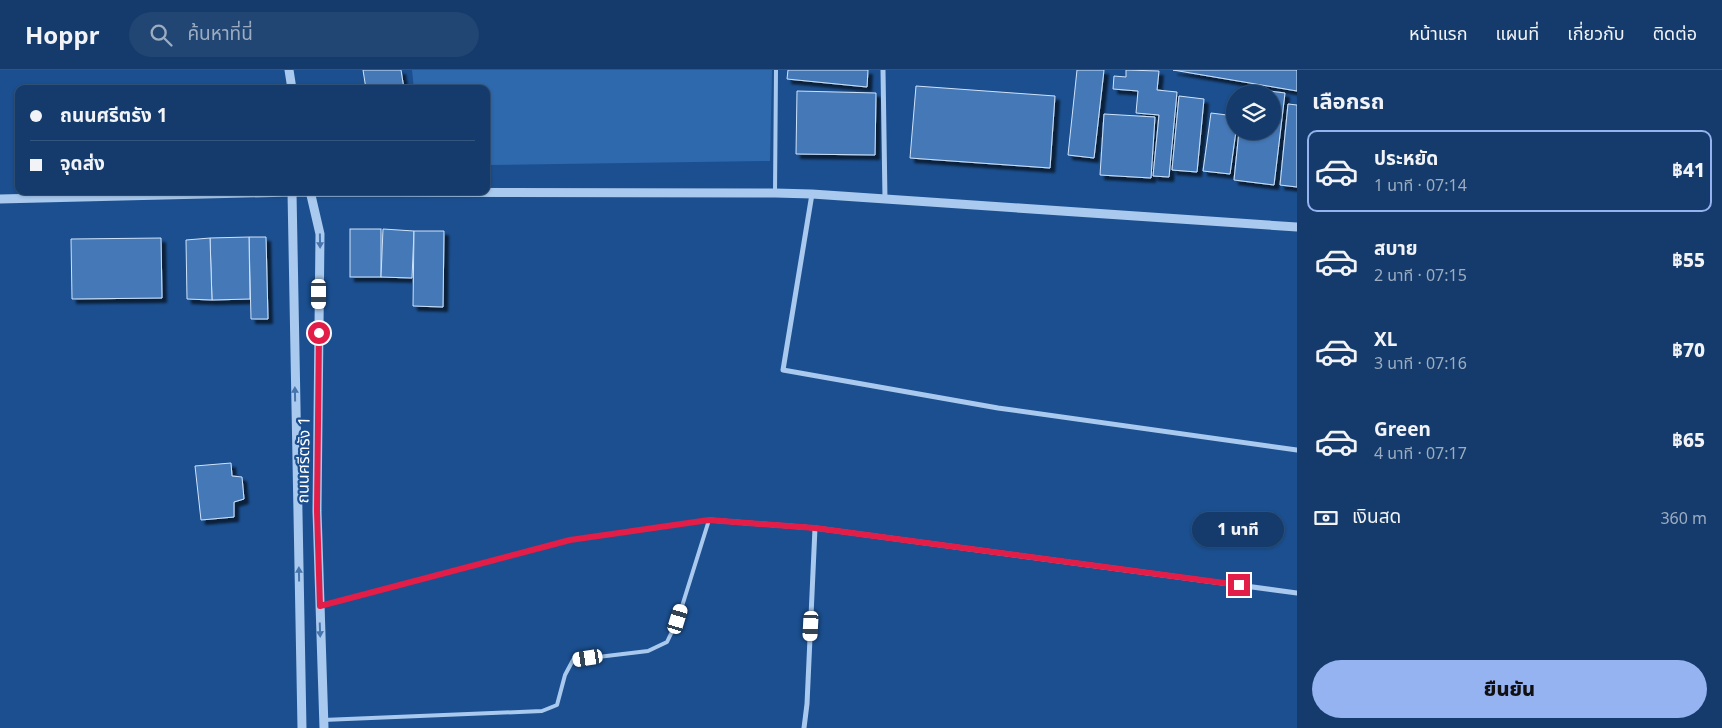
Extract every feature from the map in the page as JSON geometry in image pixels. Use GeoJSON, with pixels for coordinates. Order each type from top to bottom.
{"type":"FeatureCollection","features":[{"type":"Feature","properties":{"kind":"street"},"geometry":{"type":"LineString","coordinates":[[289,70],[291,85]]}},
{"type":"Feature","properties":{"kind":"street"},"geometry":{"type":"LineString","coordinates":[[883,70],[885,199]]}},
{"type":"Feature","properties":{"kind":"street"},"geometry":{"type":"LineString","coordinates":[[490,193],[812,194],[1297,227]]}},
{"type":"Feature","properties":{"kind":"street"},"geometry":{"type":"LineString","coordinates":[[812,194],[782,370],[998,408],[1297,450]]}},
{"type":"Feature","properties":{"kind":"street"},"geometry":{"type":"LineString","coordinates":[[0,199],[167,195]]}},
{"type":"Feature","properties":{"kind":"street","name":"ถนนศรีตรัง 1"},"geometry":{"type":"LineString","coordinates":[[292,195],[302,728]]}},
{"type":"Feature","properties":{"kind":"street","name":"ถนนศรีตรัง 1"},"geometry":{"type":"LineString","coordinates":[[311,195],[320,234],[317,501],[323,724]]}},
{"type":"Feature","properties":{"kind":"street"},"geometry":{"type":"LineString","coordinates":[[709,520],[815,528],[1297,593]]}},
{"type":"Feature","properties":{"kind":"street"},"geometry":{"type":"LineString","coordinates":[[804,728],[807,704],[815,528]]}},
{"type":"Feature","properties":{"kind":"lane"},"geometry":{"type":"LineString","coordinates":[[775,193],[776,70]]}},
{"type":"Feature","properties":{"kind":"lane"},"geometry":{"type":"LineString","coordinates":[[320,606],[570,540],[709,520],[678,619],[667,642],[648,651],[573,660],[565,675],[557,705],[542,711],[323,724]]}},
{"type":"Feature","properties":{"kind":"shaded area"},"geometry":{"type":"Polygon","coordinates":[[[412,70],[772,70],[770,161],[490,165],[490,85],[414,85],[412,70]]]}},
{"type":"Feature","properties":{"kind":"building"},"geometry":{"type":"Polygon","coordinates":[[[363,70],[401,70],[403,85],[365,85],[363,70]]]}},
{"type":"Feature","properties":{"kind":"building"},"geometry":{"type":"Polygon","coordinates":[[[788,70],[868,70],[867,87],[787,79],[788,70]]]}},
{"type":"Feature","properties":{"kind":"building"},"geometry":{"type":"Polygon","coordinates":[[[1077,70],[1104,70],[1094,158],[1068,155],[1077,70]]]}},
{"type":"Feature","properties":{"kind":"building"},"geometry":{"type":"Polygon","coordinates":[[[1126,70],[1159,71],[1157,90],[1177,92],[1169,177],[1153,176],[1159,115],[1136,113],[1138,91],[1113,89],[1114,76],[1126,77],[1126,70]]]}},
{"type":"Feature","properties":{"kind":"building"},"geometry":{"type":"Polygon","coordinates":[[[1173,70],[1297,70],[1297,91],[1281,88],[1281,85],[1262,85],[1173,70]]]}},
{"type":"Feature","properties":{"kind":"building"},"geometry":{"type":"Polygon","coordinates":[[[916,86],[1055,96],[1050,168],[910,158],[916,86]]]}},
{"type":"Feature","properties":{"kind":"building"},"geometry":{"type":"Polygon","coordinates":[[[797,91],[876,93],[875,155],[796,154],[797,91]]]}},
{"type":"Feature","properties":{"kind":"building"},"geometry":{"type":"Polygon","coordinates":[[[1281,92],[1285,93],[1281,126],[1281,92]]]}},
{"type":"Feature","properties":{"kind":"building"},"geometry":{"type":"Polygon","coordinates":[[[1179,96],[1204,99],[1197,172],[1172,170],[1179,96]]]}},
{"type":"Feature","properties":{"kind":"building"},"geometry":{"type":"Polygon","coordinates":[[[1288,104],[1297,105],[1297,187],[1280,185],[1288,104]]]}},
{"type":"Feature","properties":{"kind":"building"},"geometry":{"type":"Polygon","coordinates":[[[1211,113],[1226,115],[1226,140],[1235,140],[1230,174],[1203,171],[1211,113]]]}},
{"type":"Feature","properties":{"kind":"building"},"geometry":{"type":"Polygon","coordinates":[[[1104,114],[1155,117],[1151,178],[1100,175],[1104,114]]]}},
{"type":"Feature","properties":{"kind":"building"},"geometry":{"type":"Polygon","coordinates":[[[1238,140],[1279,140],[1274,185],[1234,180],[1238,140]]]}},
{"type":"Feature","properties":{"kind":"building"},"geometry":{"type":"Polygon","coordinates":[[[350,229],[381,229],[381,277],[350,277],[350,229]]]}},
{"type":"Feature","properties":{"kind":"building"},"geometry":{"type":"Polygon","coordinates":[[[383,229],[414,231],[412,278],[381,277],[383,229]]]}},
{"type":"Feature","properties":{"kind":"building"},"geometry":{"type":"Polygon","coordinates":[[[414,231],[444,231],[443,307],[413,306],[414,231]]]}},
{"type":"Feature","properties":{"kind":"building"},"geometry":{"type":"Polygon","coordinates":[[[249,237],[266,237],[268,319],[251,319],[249,237]]]}},
{"type":"Feature","properties":{"kind":"building"},"geometry":{"type":"Polygon","coordinates":[[[249,237],[250,299],[212,300],[210,238],[249,237]]]}},
{"type":"Feature","properties":{"kind":"building"},"geometry":{"type":"Polygon","coordinates":[[[161,238],[162,298],[72,299],[71,239],[161,238]]]}},
{"type":"Feature","properties":{"kind":"building"},"geometry":{"type":"Polygon","coordinates":[[[210,238],[212,300],[187,299],[186,240],[210,238]]]}},
{"type":"Feature","properties":{"kind":"building"},"geometry":{"type":"Polygon","coordinates":[[[231,463],[232,476],[242,477],[244,499],[234,502],[234,517],[201,520],[195,466],[231,463]]]}},
{"type":"Feature","properties":{"kind":"route"},"geometry":{"type":"LineString","coordinates":[[319,333],[317,511],[320,606],[570,540],[709,520],[815,528],[1239,585]]}}]}
